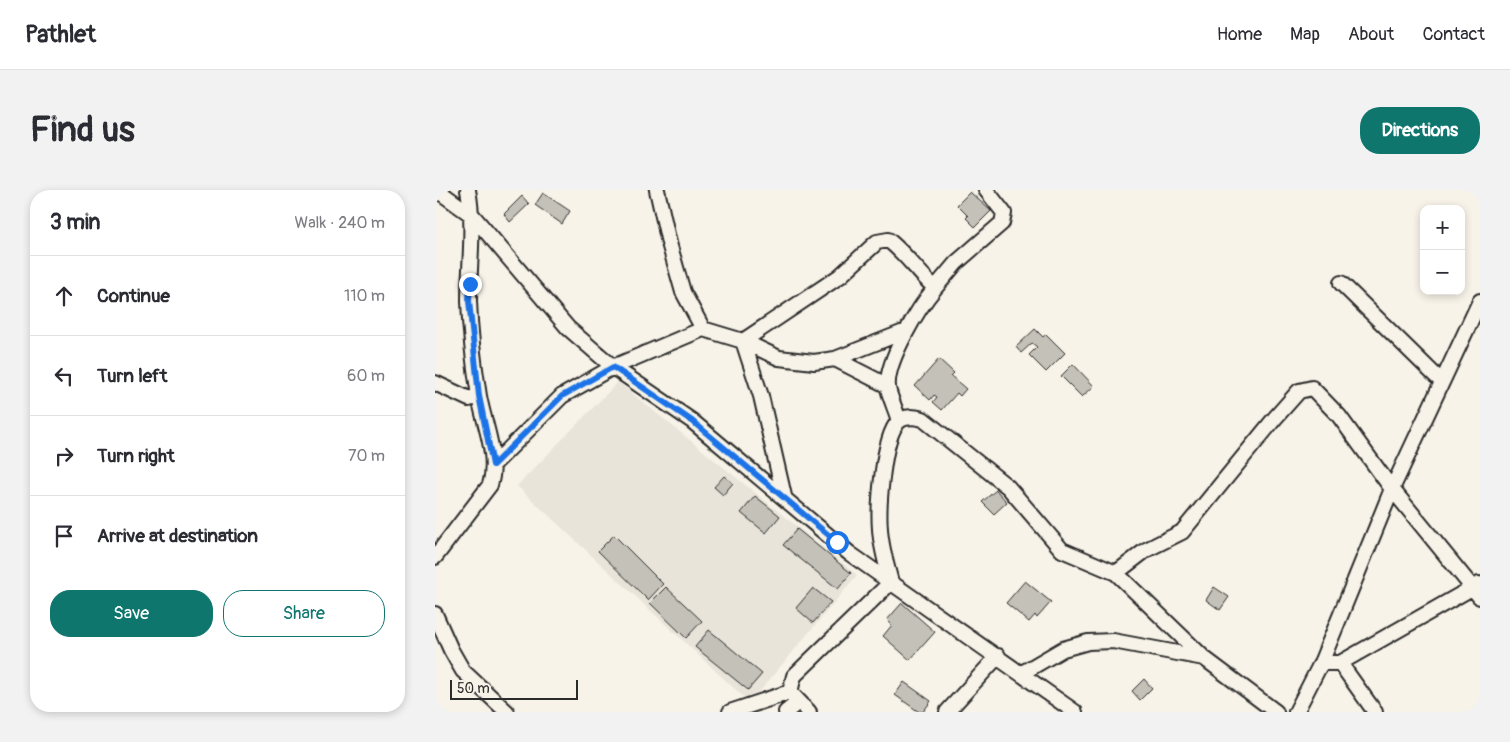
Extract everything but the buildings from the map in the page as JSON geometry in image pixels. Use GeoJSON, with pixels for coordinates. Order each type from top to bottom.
{"type":"FeatureCollection","features":[{"type":"Feature","properties":{"kind":"street"},"geometry":{"type":"LineString","coordinates":[[437,190],[473,216],[569,328],[613,367],[692,421],[784,496],[849,553],[1075,712]]}},
{"type":"Feature","properties":{"kind":"street"},"geometry":{"type":"LineString","coordinates":[[435,557],[490,485],[493,465],[479,396],[469,301],[473,216],[468,190]]}},
{"type":"Feature","properties":{"kind":"street"},"geometry":{"type":"LineString","coordinates":[[657,190],[683,292],[703,329]]}},
{"type":"Feature","properties":{"kind":"street"},"geometry":{"type":"LineString","coordinates":[[899,421],[888,386],[894,360],[907,331],[923,302],[956,263],[1002,223],[1004,213],[986,190]]}},
{"type":"Feature","properties":{"kind":"street"},"geometry":{"type":"LineString","coordinates":[[743,341],[839,276],[877,242],[888,240],[897,246],[908,261],[935,288]]}},
{"type":"Feature","properties":{"kind":"street"},"geometry":{"type":"LineString","coordinates":[[1341,283],[1441,381]]}},
{"type":"Feature","properties":{"kind":"street"},"geometry":{"type":"LineString","coordinates":[[1296,712],[1321,664],[1392,488],[1480,301]]}},
{"type":"Feature","properties":{"kind":"street"},"geometry":{"type":"LineString","coordinates":[[493,465],[562,396],[613,367],[703,329],[743,341],[779,358],[814,362],[835,359],[907,331]]}},
{"type":"Feature","properties":{"kind":"street"},"geometry":{"type":"LineString","coordinates":[[743,341],[761,396],[784,496]]}},
{"type":"Feature","properties":{"kind":"street"},"geometry":{"type":"LineString","coordinates":[[835,359],[888,386]]}},
{"type":"Feature","properties":{"kind":"street"},"geometry":{"type":"LineString","coordinates":[[435,383],[469,399],[479,396]]}},
{"type":"Feature","properties":{"kind":"street"},"geometry":{"type":"LineString","coordinates":[[1116,573],[1146,550],[1182,532],[1299,391],[1312,388],[1326,401],[1392,488],[1478,589],[1339,663],[1321,664]]}},
{"type":"Feature","properties":{"kind":"street"},"geometry":{"type":"LineString","coordinates":[[891,582],[883,555],[879,528],[883,476],[889,437],[899,421],[911,416],[923,419],[1008,487],[1062,550],[1116,573],[1204,658],[1277,712]]}},
{"type":"Feature","properties":{"kind":"street"},"geometry":{"type":"LineString","coordinates":[[786,712],[794,697],[794,676],[891,582]]}},
{"type":"Feature","properties":{"kind":"street"},"geometry":{"type":"LineString","coordinates":[[435,614],[451,650],[463,671],[507,712]]}},
{"type":"Feature","properties":{"kind":"street"},"geometry":{"type":"LineString","coordinates":[[1022,673],[1063,649],[1088,642],[1113,641],[1204,658]]}},
{"type":"Feature","properties":{"kind":"street"},"geometry":{"type":"LineString","coordinates":[[947,712],[998,656]]}},
{"type":"Feature","properties":{"kind":"street"},"geometry":{"type":"LineString","coordinates":[[1339,663],[1375,712]]}},
{"type":"Feature","properties":{"kind":"street"},"geometry":{"type":"LineString","coordinates":[[730,712],[794,697]]}},
{"type":"Feature","properties":{"kind":"street"},"geometry":{"type":"LineString","coordinates":[[794,697],[809,712]]}},
{"type":"Feature","properties":{"kind":"shaded area"},"geometry":{"type":"Polygon","coordinates":[[[618,382],[857,575],[750,703],[517,486],[618,382]]]}},
{"type":"Feature","properties":{"kind":"route"},"geometry":{"type":"LineString","coordinates":[[470,284],[469,301],[479,396],[492,452],[493,465],[562,396],[613,367],[692,421],[739,458],[837,542]]}}]}
